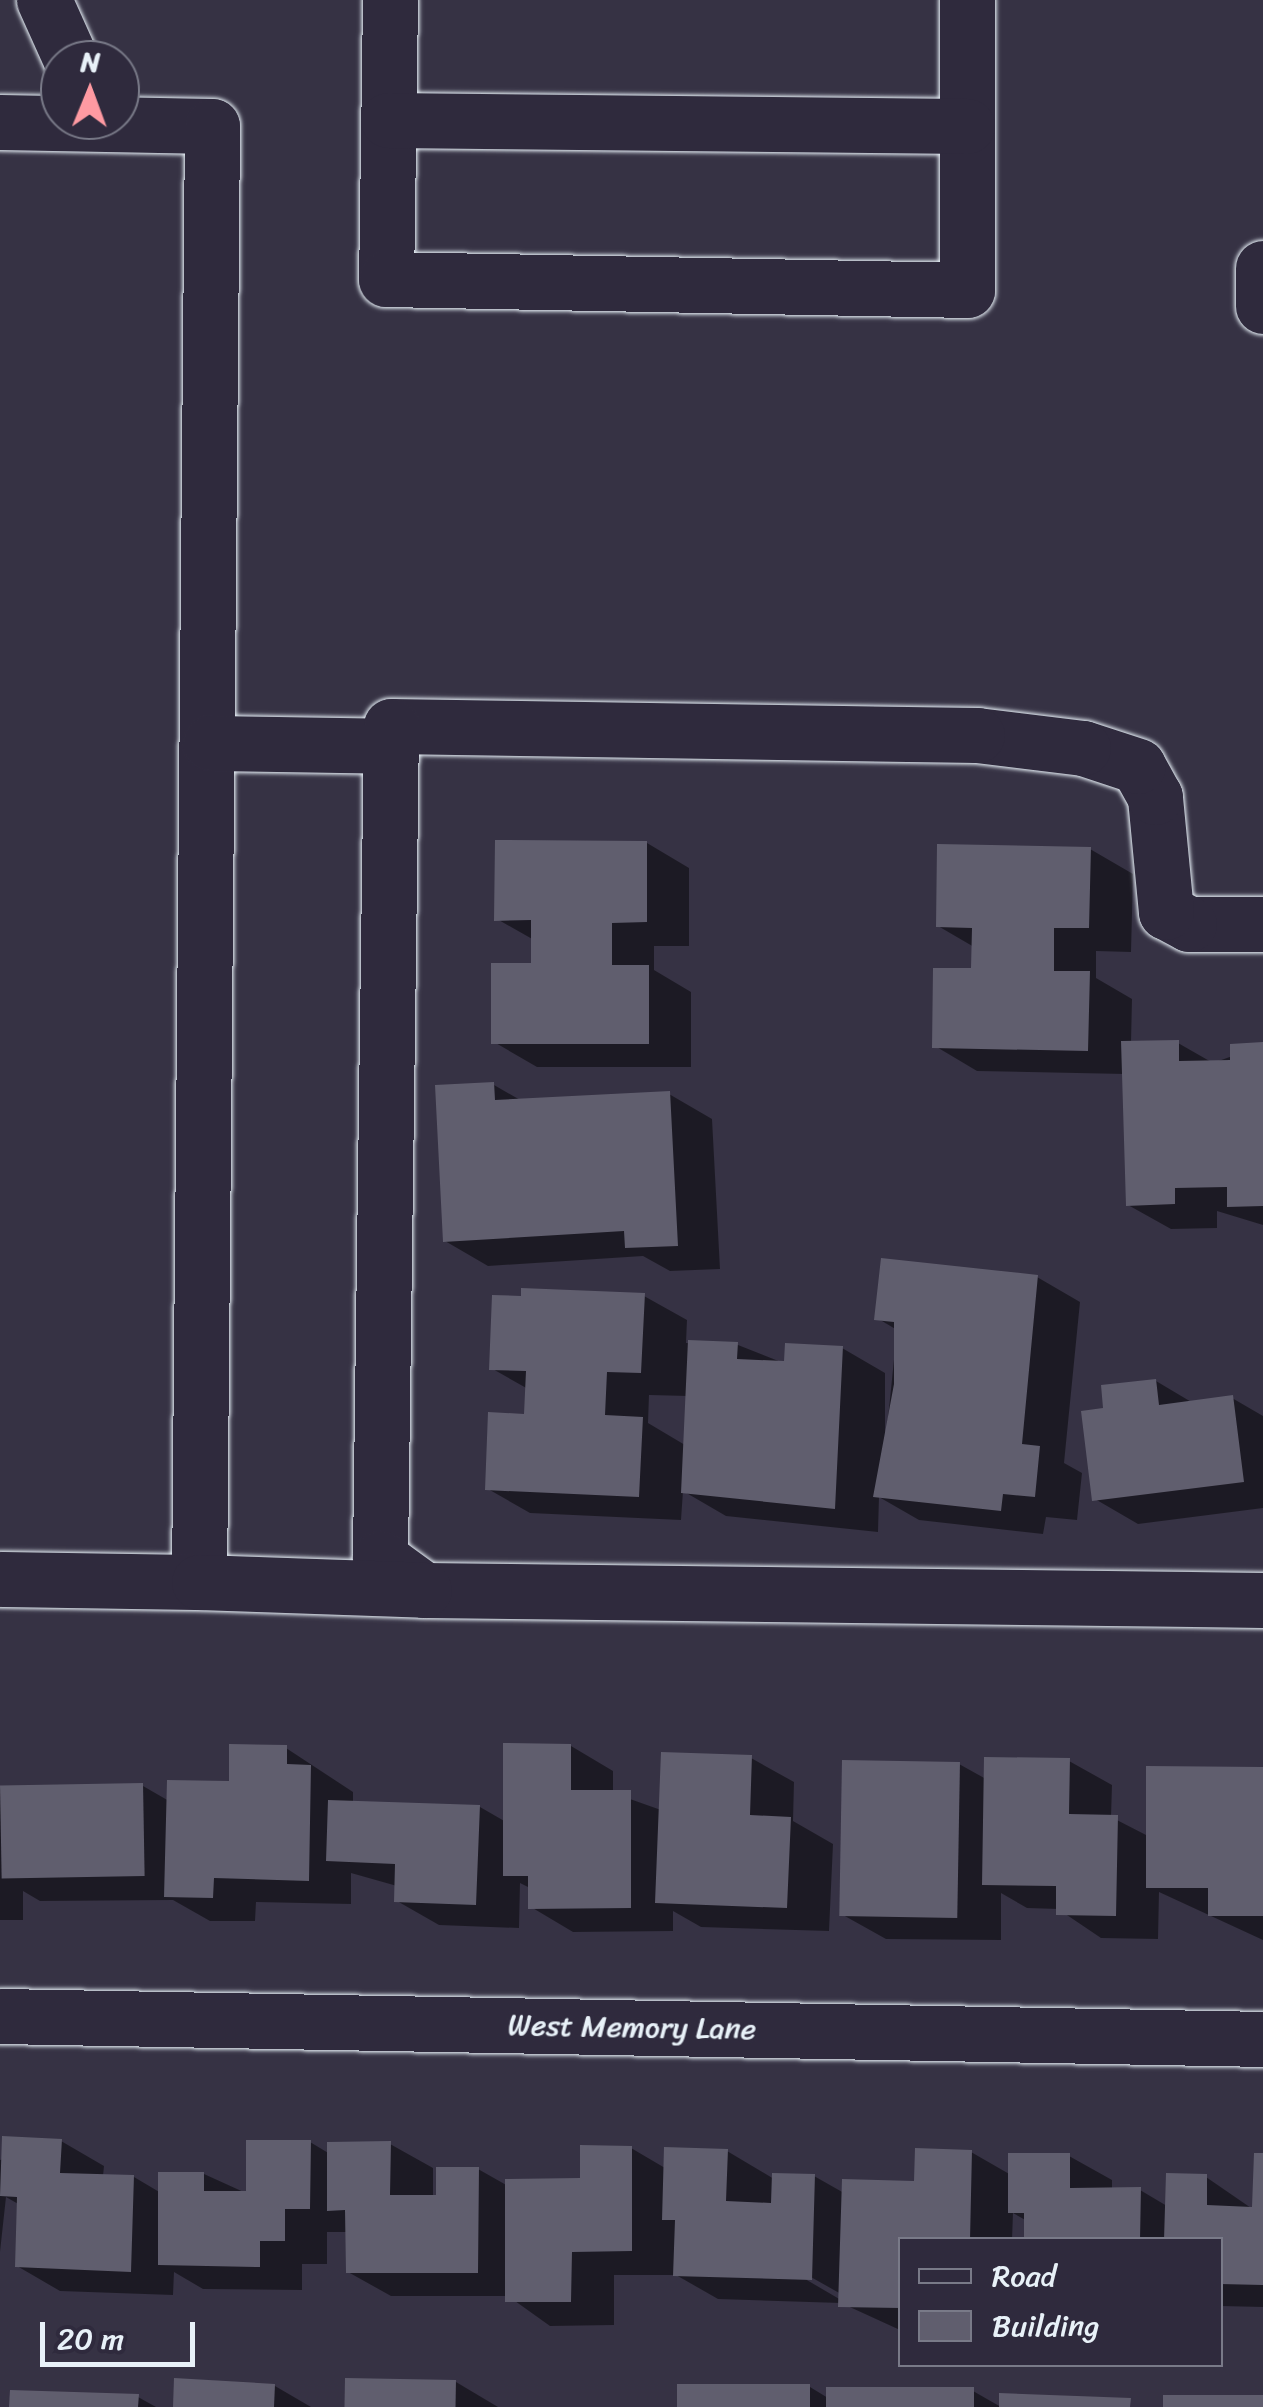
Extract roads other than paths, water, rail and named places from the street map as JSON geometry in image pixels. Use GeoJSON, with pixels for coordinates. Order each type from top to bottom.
{"type":"FeatureCollection","features":[{"type":"Feature","properties":{"kind":"street"},"geometry":{"type":"LineString","coordinates":[[44,0],[62,40]]}},
{"type":"Feature","properties":{"kind":"street"},"geometry":{"type":"LineString","coordinates":[[390,0],[386,280],[967,290],[967,0]]}},
{"type":"Feature","properties":{"kind":"street"},"geometry":{"type":"LineString","coordinates":[[388,120],[967,126]]}},
{"type":"Feature","properties":{"kind":"street"},"geometry":{"type":"LineString","coordinates":[[0,122],[40,122]]}},
{"type":"Feature","properties":{"kind":"street"},"geometry":{"type":"LineString","coordinates":[[140,124],[212,126],[210,743],[199,1582]]}},
{"type":"Feature","properties":{"kind":"street"},"geometry":{"type":"LineString","coordinates":[[1263,268],[1263,306]]}},
{"type":"Feature","properties":{"kind":"street"},"geometry":{"type":"LineString","coordinates":[[424,1590],[380,1558],[391,726],[977,734],[1082,748],[1138,766],[1155,797],[1166,912],[1189,924],[1263,924]]}},
{"type":"Feature","properties":{"kind":"street"},"geometry":{"type":"LineString","coordinates":[[210,743],[391,746]]}},
{"type":"Feature","properties":{"kind":"street"},"geometry":{"type":"LineString","coordinates":[[0,1579],[424,1590],[1259,1596]]}},
{"type":"Feature","properties":{"kind":"street","name":"West Memory Lane"},"geometry":{"type":"LineString","coordinates":[[0,2016],[1263,2038]]}}]}
